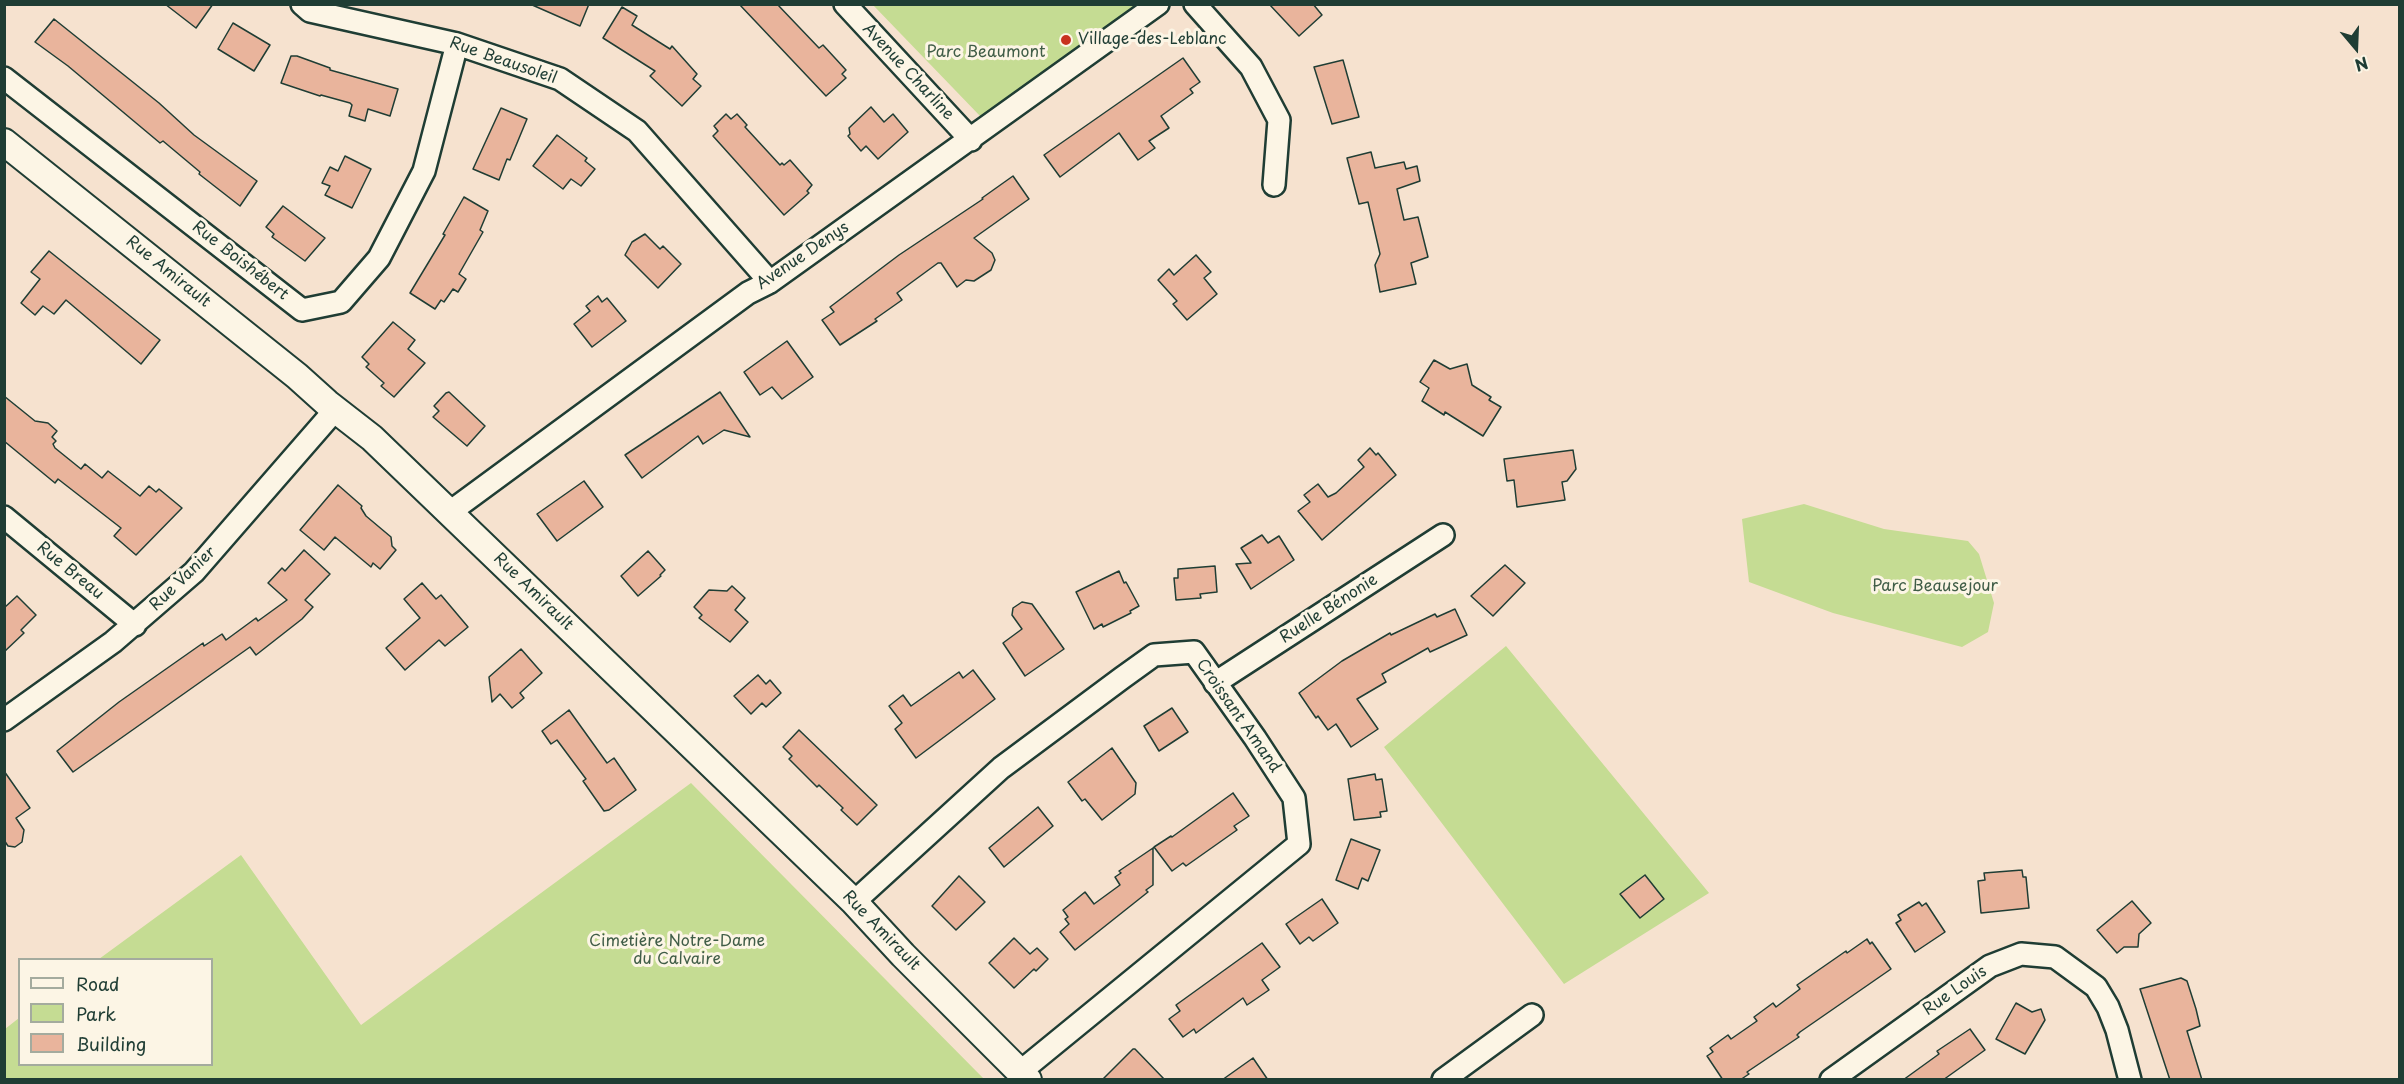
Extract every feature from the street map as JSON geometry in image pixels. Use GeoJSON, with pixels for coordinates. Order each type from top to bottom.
{"type":"FeatureCollection","features":[{"type":"Feature","properties":{"kind":"main road","name":"Rue Amirault"},"geometry":{"type":"LineString","coordinates":[[4,142],[372,438],[854,902],[903,955],[1024,1076]]}},
{"type":"Feature","properties":{"kind":"street","name":"Rue Beausoleil"},"geometry":{"type":"LineString","coordinates":[[302,4],[310,11],[457,44],[560,79],[637,131],[770,282]]}},
{"type":"Feature","properties":{"kind":"street","name":"Avenue Charline"},"geometry":{"type":"LineString","coordinates":[[845,4],[971,140]]}},
{"type":"Feature","properties":{"kind":"street","name":"Avenue Denys"},"geometry":{"type":"LineString","coordinates":[[450,512],[748,292],[770,282],[1158,4]]}},
{"type":"Feature","properties":{"kind":"street"},"geometry":{"type":"LineString","coordinates":[[1195,4],[1251,67],[1279,120],[1274,185]]}},
{"type":"Feature","properties":{"kind":"street","name":"Rue Boishébert"},"geometry":{"type":"LineString","coordinates":[[4,78],[302,310],[341,302],[379,258],[424,171],[457,44]]}},
{"type":"Feature","properties":{"kind":"street","name":"Rue Vanier"},"geometry":{"type":"LineString","coordinates":[[4,720],[135,625],[194,572],[335,410]]}},
{"type":"Feature","properties":{"kind":"street","name":"Rue Breau"},"geometry":{"type":"LineString","coordinates":[[4,518],[135,625]]}},
{"type":"Feature","properties":{"kind":"street","name":"Ruelle Bénonie"},"geometry":{"type":"LineString","coordinates":[[1215,683],[1443,535]]}},
{"type":"Feature","properties":{"kind":"street","name":"Croissant Amand"},"geometry":{"type":"LineString","coordinates":[[854,902],[1001,768],[1154,655],[1194,652],[1294,798],[1299,844],[1024,1076]]}},
{"type":"Feature","properties":{"kind":"street","name":"Rue Louis"},"geometry":{"type":"LineString","coordinates":[[1831,1080],[1990,966],[2021,954],[2055,957],[2096,987],[2114,1023],[2130,1080]]}},
{"type":"Feature","properties":{"kind":"street"},"geometry":{"type":"LineString","coordinates":[[1443,1080],[1532,1015]]}},
{"type":"Feature","properties":{"kind":"green space","name":"Parc Beaumont"},"geometry":{"type":"Polygon","coordinates":[[[873,5],[1139,5],[981,117],[873,5]]]}},
{"type":"Feature","properties":{"kind":"green space","name":"Parc Beausejour"},"geometry":{"type":"Polygon","coordinates":[[[1804,504],[1884,529],[1968,541],[1979,554],[1994,603],[1988,632],[1962,647],[1833,613],[1749,582],[1742,519],[1804,504]]]}},
{"type":"Feature","properties":{"kind":"green space"},"geometry":{"type":"Polygon","coordinates":[[[1506,646],[1709,893],[1564,984],[1384,747],[1506,646]]]}},
{"type":"Feature","properties":{"kind":"green space","name":"Cimetière Notre-Dame du Calvaire"},"geometry":{"type":"Polygon","coordinates":[[[691,783],[984,1079],[5,1079],[5,1029],[18,1019],[18,1066],[213,1066],[213,958],[100,958],[241,855],[361,1025],[691,783]]]}},
{"type":"Feature","properties":{"kind":"building"},"geometry":{"type":"Polygon","coordinates":[[[165,4],[213,4],[196,28],[165,4]]]}},
{"type":"Feature","properties":{"kind":"building"},"geometry":{"type":"Polygon","coordinates":[[[530,4],[589,4],[580,26],[530,4]]]}},
{"type":"Feature","properties":{"kind":"building"},"geometry":{"type":"Polygon","coordinates":[[[739,4],[777,4],[819,48],[823,45],[846,70],[842,74],[846,78],[826,96],[739,4]]]}},
{"type":"Feature","properties":{"kind":"building"},"geometry":{"type":"Polygon","coordinates":[[[1269,4],[1313,4],[1322,15],[1299,36],[1269,4]]]}},
{"type":"Feature","properties":{"kind":"building"},"geometry":{"type":"Polygon","coordinates":[[[622,7],[637,16],[632,25],[670,49],[672,46],[697,74],[693,79],[701,86],[682,106],[650,76],[655,71],[603,38],[622,7]]]}},
{"type":"Feature","properties":{"kind":"building"},"geometry":{"type":"Polygon","coordinates":[[[54,19],[159,103],[194,135],[257,181],[240,206],[199,174],[200,172],[163,141],[160,143],[68,66],[35,42],[54,19]]]}},
{"type":"Feature","properties":{"kind":"building"},"geometry":{"type":"Polygon","coordinates":[[[233,23],[270,45],[254,71],[218,49],[233,23]]]}},
{"type":"Feature","properties":{"kind":"building"},"geometry":{"type":"Polygon","coordinates":[[[291,56],[297,56],[330,68],[330,70],[398,89],[390,116],[368,109],[365,121],[349,116],[352,105],[350,103],[281,83],[291,56]]]}},
{"type":"Feature","properties":{"kind":"building"},"geometry":{"type":"Polygon","coordinates":[[[1183,58],[1200,82],[1190,89],[1193,93],[1161,116],[1169,128],[1149,141],[1155,148],[1138,160],[1119,133],[1060,177],[1044,155],[1183,58]]]}},
{"type":"Feature","properties":{"kind":"building"},"geometry":{"type":"Polygon","coordinates":[[[1343,60],[1359,117],[1332,124],[1314,67],[1343,60]]]}},
{"type":"Feature","properties":{"kind":"building"},"geometry":{"type":"Polygon","coordinates":[[[871,107],[884,122],[893,114],[908,132],[878,159],[866,146],[861,151],[848,136],[849,128],[871,107]]]}},
{"type":"Feature","properties":{"kind":"building"},"geometry":{"type":"Polygon","coordinates":[[[501,108],[527,119],[499,180],[473,169],[501,108]]]}},
{"type":"Feature","properties":{"kind":"building"},"geometry":{"type":"Polygon","coordinates":[[[726,114],[731,119],[737,114],[747,125],[745,127],[780,165],[790,160],[812,185],[807,191],[809,193],[784,215],[713,136],[718,131],[714,126],[726,114]]]}},
{"type":"Feature","properties":{"kind":"building"},"geometry":{"type":"Polygon","coordinates":[[[557,135],[587,158],[585,161],[595,169],[581,186],[571,179],[563,189],[533,166],[557,135]]]}},
{"type":"Feature","properties":{"kind":"building"},"geometry":{"type":"Polygon","coordinates":[[[1371,152],[1375,168],[1404,162],[1406,169],[1417,166],[1420,181],[1397,189],[1404,220],[1418,217],[1428,257],[1411,263],[1416,284],[1380,292],[1375,265],[1380,254],[1368,202],[1359,204],[1347,158],[1371,152]]]}},
{"type":"Feature","properties":{"kind":"building"},"geometry":{"type":"Polygon","coordinates":[[[345,156],[371,169],[352,208],[325,195],[330,186],[322,183],[330,167],[338,171],[345,156]]]}},
{"type":"Feature","properties":{"kind":"building"},"geometry":{"type":"Polygon","coordinates":[[[1013,176],[1029,199],[974,238],[992,253],[995,260],[991,270],[974,281],[966,280],[957,287],[941,263],[938,263],[897,293],[902,300],[875,319],[877,321],[840,345],[822,320],[834,312],[830,307],[899,255],[983,199],[1013,176]]]}},
{"type":"Feature","properties":{"kind":"building"},"geometry":{"type":"Polygon","coordinates":[[[464,197],[488,211],[480,230],[483,232],[459,274],[466,279],[458,292],[453,289],[444,302],[441,300],[435,309],[410,293],[445,235],[443,234],[464,197]]]}},
{"type":"Feature","properties":{"kind":"building"},"geometry":{"type":"Polygon","coordinates":[[[283,206],[325,238],[305,261],[272,237],[274,234],[266,227],[283,206]]]}},
{"type":"Feature","properties":{"kind":"building"},"geometry":{"type":"Polygon","coordinates":[[[645,234],[660,249],[663,246],[681,264],[658,288],[625,255],[632,242],[645,234]]]}},
{"type":"Feature","properties":{"kind":"building"},"geometry":{"type":"Polygon","coordinates":[[[49,251],[160,340],[141,364],[66,300],[54,314],[43,306],[35,315],[21,303],[40,279],[31,272],[49,251]]]}},
{"type":"Feature","properties":{"kind":"building"},"geometry":{"type":"Polygon","coordinates":[[[1196,255],[1211,272],[1204,278],[1217,294],[1187,320],[1173,304],[1177,301],[1158,280],[1169,269],[1174,275],[1196,255]]]}},
{"type":"Feature","properties":{"kind":"building"},"geometry":{"type":"Polygon","coordinates":[[[598,296],[602,302],[607,298],[626,321],[592,347],[574,324],[590,311],[586,306],[598,296]]]}},
{"type":"Feature","properties":{"kind":"building"},"geometry":{"type":"Polygon","coordinates":[[[393,322],[415,340],[408,349],[425,363],[394,397],[381,386],[384,383],[366,367],[369,364],[362,357],[393,322]]]}},
{"type":"Feature","properties":{"kind":"building"},"geometry":{"type":"Polygon","coordinates":[[[787,341],[813,377],[782,399],[772,387],[760,395],[744,372],[787,341]]]}},
{"type":"Feature","properties":{"kind":"building"},"geometry":{"type":"Polygon","coordinates":[[[1434,360],[1450,369],[1467,364],[1472,385],[1491,397],[1489,400],[1501,407],[1483,436],[1445,412],[1444,415],[1422,401],[1429,388],[1420,382],[1434,360]]]}},
{"type":"Feature","properties":{"kind":"building"},"geometry":{"type":"Polygon","coordinates":[[[449,392],[485,426],[467,446],[433,417],[439,411],[434,406],[449,392]]]}},
{"type":"Feature","properties":{"kind":"building"},"geometry":{"type":"Polygon","coordinates":[[[720,392],[750,437],[724,430],[703,444],[698,436],[642,478],[625,455],[720,392]]]}},
{"type":"Feature","properties":{"kind":"building"},"geometry":{"type":"Polygon","coordinates":[[[4,396],[35,421],[48,423],[57,431],[52,437],[56,441],[53,444],[55,448],[81,469],[85,464],[102,478],[108,471],[140,496],[149,486],[156,492],[159,489],[182,508],[136,555],[114,536],[121,528],[58,479],[55,483],[4,441],[4,396]]]}},
{"type":"Feature","properties":{"kind":"building"},"geometry":{"type":"Polygon","coordinates":[[[1370,448],[1376,455],[1378,453],[1396,475],[1322,540],[1298,511],[1310,502],[1304,495],[1318,484],[1328,497],[1336,493],[1364,467],[1358,460],[1370,448]]]}},
{"type":"Feature","properties":{"kind":"building"},"geometry":{"type":"Polygon","coordinates":[[[1573,450],[1576,469],[1567,481],[1562,482],[1565,500],[1517,507],[1514,480],[1507,481],[1504,459],[1573,450]]]}},
{"type":"Feature","properties":{"kind":"building"},"geometry":{"type":"Polygon","coordinates":[[[584,481],[603,507],[557,541],[537,514],[584,481]]]}},
{"type":"Feature","properties":{"kind":"building"},"geometry":{"type":"Polygon","coordinates":[[[338,485],[362,506],[366,516],[391,537],[392,546],[396,550],[380,569],[373,563],[371,567],[335,537],[324,550],[300,530],[338,485]]]}},
{"type":"Feature","properties":{"kind":"building"},"geometry":{"type":"Polygon","coordinates":[[[1262,535],[1268,543],[1279,536],[1294,560],[1251,589],[1236,564],[1251,563],[1241,548],[1262,535]]]}},
{"type":"Feature","properties":{"kind":"building"},"geometry":{"type":"Polygon","coordinates":[[[304,550],[330,574],[305,600],[313,607],[302,619],[256,655],[250,647],[73,772],[57,751],[119,702],[203,643],[204,646],[222,634],[226,640],[256,618],[258,621],[287,600],[268,583],[282,568],[285,571],[304,550]]]}},
{"type":"Feature","properties":{"kind":"building"},"geometry":{"type":"Polygon","coordinates":[[[648,551],[665,570],[638,596],[621,576],[648,551]]]}},
{"type":"Feature","properties":{"kind":"building"},"geometry":{"type":"Polygon","coordinates":[[[1505,565],[1525,583],[1493,616],[1471,596],[1505,565]]]}},
{"type":"Feature","properties":{"kind":"building"},"geometry":{"type":"Polygon","coordinates":[[[1215,566],[1217,592],[1200,594],[1201,598],[1176,600],[1174,578],[1178,578],[1178,569],[1215,566]]]}},
{"type":"Feature","properties":{"kind":"building"},"geometry":{"type":"Polygon","coordinates":[[[1119,571],[1139,606],[1130,611],[1131,613],[1094,629],[1076,592],[1119,571]]]}},
{"type":"Feature","properties":{"kind":"building"},"geometry":{"type":"Polygon","coordinates":[[[422,583],[436,599],[441,595],[468,627],[445,646],[439,640],[405,670],[386,648],[420,618],[404,599],[422,583]]]}},
{"type":"Feature","properties":{"kind":"building"},"geometry":{"type":"Polygon","coordinates":[[[732,586],[745,598],[735,610],[748,622],[730,642],[699,618],[702,615],[694,607],[709,590],[727,591],[732,586]]]}},
{"type":"Feature","properties":{"kind":"building"},"geometry":{"type":"Polygon","coordinates":[[[17,596],[36,615],[21,630],[24,633],[4,652],[4,608],[17,596]]]}},
{"type":"Feature","properties":{"kind":"building"},"geometry":{"type":"Polygon","coordinates":[[[1022,602],[1032,604],[1064,649],[1025,676],[1003,643],[1022,629],[1012,615],[1013,608],[1022,602]]]}},
{"type":"Feature","properties":{"kind":"building"},"geometry":{"type":"Polygon","coordinates":[[[1455,609],[1467,635],[1430,652],[1428,648],[1382,674],[1386,682],[1357,699],[1378,729],[1351,747],[1336,724],[1328,730],[1318,716],[1316,718],[1299,693],[1342,661],[1390,633],[1391,635],[1435,614],[1437,617],[1455,609]]]}},
{"type":"Feature","properties":{"kind":"building"},"geometry":{"type":"Polygon","coordinates":[[[521,649],[542,673],[520,693],[524,698],[512,708],[500,694],[492,702],[489,677],[521,649]]]}},
{"type":"Feature","properties":{"kind":"building"},"geometry":{"type":"Polygon","coordinates":[[[973,670],[995,699],[916,758],[895,729],[902,723],[889,706],[903,695],[911,706],[959,672],[963,678],[973,670]]]}},
{"type":"Feature","properties":{"kind":"building"},"geometry":{"type":"Polygon","coordinates":[[[758,675],[766,684],[770,680],[781,693],[766,707],[762,703],[751,714],[734,696],[758,675]]]}},
{"type":"Feature","properties":{"kind":"building"},"geometry":{"type":"Polygon","coordinates":[[[1172,708],[1188,732],[1159,751],[1144,726],[1172,708]]]}},
{"type":"Feature","properties":{"kind":"building"},"geometry":{"type":"Polygon","coordinates":[[[569,710],[607,763],[614,758],[636,790],[609,810],[604,811],[583,781],[586,779],[557,740],[551,744],[542,731],[569,710]]]}},
{"type":"Feature","properties":{"kind":"building"},"geometry":{"type":"Polygon","coordinates":[[[799,730],[877,805],[857,825],[841,810],[843,808],[819,785],[817,787],[789,759],[792,756],[783,747],[799,730]]]}},
{"type":"Feature","properties":{"kind":"building"},"geometry":{"type":"Polygon","coordinates":[[[1112,748],[1136,783],[1135,794],[1102,820],[1085,799],[1082,801],[1068,782],[1112,748]]]}},
{"type":"Feature","properties":{"kind":"building"},"geometry":{"type":"Polygon","coordinates":[[[4,771],[30,808],[16,818],[24,830],[22,842],[15,847],[8,846],[4,840],[4,771]]]}},
{"type":"Feature","properties":{"kind":"building"},"geometry":{"type":"Polygon","coordinates":[[[1375,774],[1376,780],[1382,779],[1387,811],[1380,812],[1381,817],[1354,820],[1348,779],[1375,774]]]}},
{"type":"Feature","properties":{"kind":"building"},"geometry":{"type":"Polygon","coordinates":[[[1233,793],[1249,816],[1234,826],[1237,830],[1186,866],[1183,863],[1172,871],[1154,847],[1172,837],[1233,793]]]}},
{"type":"Feature","properties":{"kind":"building"},"geometry":{"type":"Polygon","coordinates":[[[1038,807],[1053,826],[1004,867],[989,848],[1038,807]]]}},
{"type":"Feature","properties":{"kind":"building"},"geometry":{"type":"Polygon","coordinates":[[[1351,839],[1380,850],[1368,881],[1362,878],[1358,889],[1336,880],[1351,839]]]}},
{"type":"Feature","properties":{"kind":"building"},"geometry":{"type":"Polygon","coordinates":[[[1153,848],[1153,885],[1146,890],[1148,892],[1075,950],[1060,932],[1069,924],[1065,919],[1068,917],[1063,910],[1085,892],[1094,904],[1120,885],[1115,877],[1121,873],[1119,871],[1153,848]]]}},
{"type":"Feature","properties":{"kind":"building"},"geometry":{"type":"Polygon","coordinates":[[[2022,870],[2023,877],[2026,877],[2029,908],[1981,913],[1978,881],[1985,880],[1984,873],[2022,870]]]}},
{"type":"Feature","properties":{"kind":"building"},"geometry":{"type":"Polygon","coordinates":[[[1645,875],[1664,899],[1640,918],[1620,894],[1645,875]]]}},
{"type":"Feature","properties":{"kind":"building"},"geometry":{"type":"Polygon","coordinates":[[[959,876],[985,902],[956,930],[932,906],[959,876]]]}},
{"type":"Feature","properties":{"kind":"building"},"geometry":{"type":"Polygon","coordinates":[[[1322,899],[1338,923],[1313,941],[1309,937],[1300,944],[1286,924],[1322,899]]]}},
{"type":"Feature","properties":{"kind":"building"},"geometry":{"type":"Polygon","coordinates":[[[2132,901],[2151,923],[2139,934],[2138,947],[2124,947],[2117,953],[2097,930],[2132,901]]]}},
{"type":"Feature","properties":{"kind":"building"},"geometry":{"type":"Polygon","coordinates":[[[1919,902],[1922,906],[1926,903],[1945,932],[1915,952],[1896,923],[1901,920],[1898,915],[1919,902]]]}},
{"type":"Feature","properties":{"kind":"building"},"geometry":{"type":"Polygon","coordinates":[[[1014,938],[1030,954],[1037,948],[1048,959],[1014,988],[989,963],[1014,938]]]}},
{"type":"Feature","properties":{"kind":"building"},"geometry":{"type":"Polygon","coordinates":[[[1867,939],[1870,944],[1872,942],[1891,969],[1800,1032],[1797,1035],[1799,1037],[1747,1072],[1749,1074],[1740,1080],[1723,1080],[1707,1056],[1713,1052],[1710,1048],[1728,1035],[1731,1039],[1757,1021],[1754,1017],[1773,1003],[1776,1007],[1800,989],[1797,985],[1867,939]]]}},
{"type":"Feature","properties":{"kind":"building"},"geometry":{"type":"Polygon","coordinates":[[[1262,943],[1280,967],[1262,980],[1269,990],[1247,1005],[1243,998],[1196,1033],[1194,1029],[1183,1037],[1169,1019],[1180,1011],[1176,1005],[1262,943]]]}},
{"type":"Feature","properties":{"kind":"building"},"geometry":{"type":"Polygon","coordinates":[[[2181,978],[2187,981],[2200,1026],[2187,1031],[2202,1080],[2170,1080],[2140,989],[2181,978]]]}},
{"type":"Feature","properties":{"kind":"building"},"geometry":{"type":"Polygon","coordinates":[[[2016,1003],[2032,1012],[2041,1009],[2045,1020],[2025,1054],[1996,1039],[2016,1003]]]}},
{"type":"Feature","properties":{"kind":"building"},"geometry":{"type":"Polygon","coordinates":[[[1970,1029],[1985,1050],[1943,1080],[1903,1080],[1939,1054],[1937,1051],[1970,1029]]]}},
{"type":"Feature","properties":{"kind":"building"},"geometry":{"type":"Polygon","coordinates":[[[1135,1049],[1165,1080],[1102,1080],[1135,1049]]]}},
{"type":"Feature","properties":{"kind":"building"},"geometry":{"type":"Polygon","coordinates":[[[1253,1058],[1268,1080],[1222,1080],[1253,1058]]]}},
{"type":"Feature","properties":{"kind":"place","name":"Village-des-Leblanc"},"geometry":{"type":"Point","coordinates":[1066,40]}}]}
